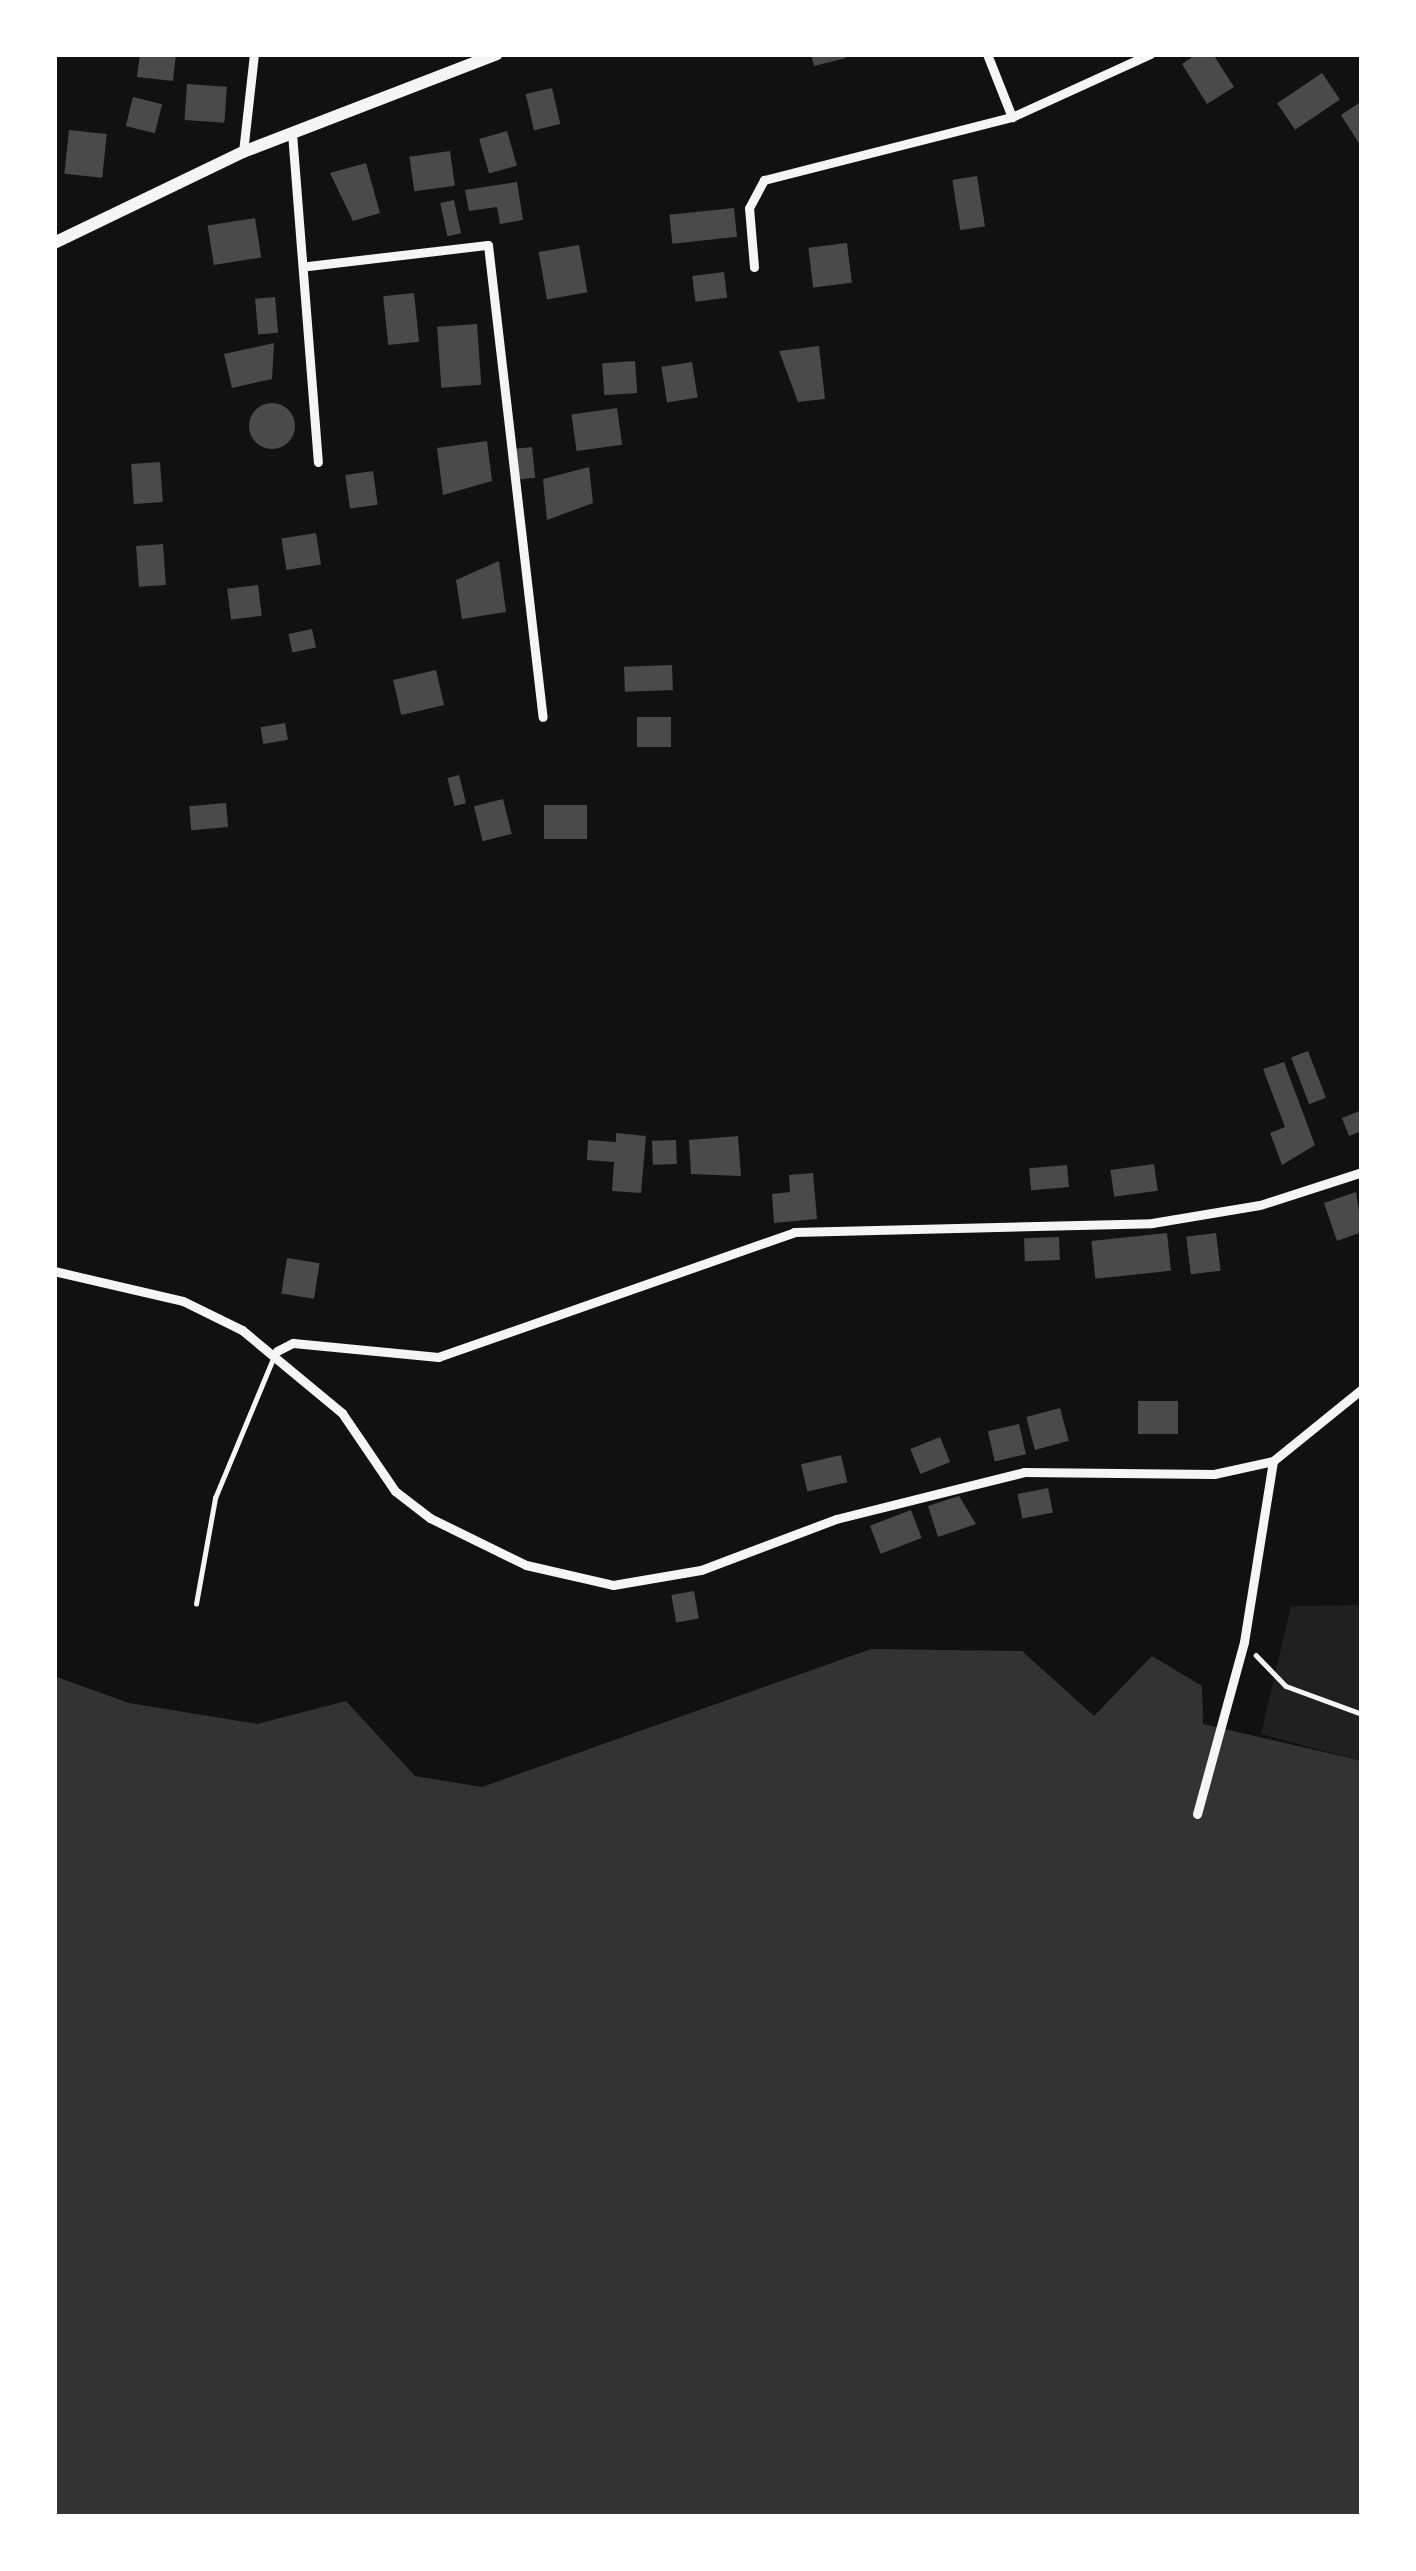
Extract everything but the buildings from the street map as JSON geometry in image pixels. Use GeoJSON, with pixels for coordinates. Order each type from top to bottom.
{"type":"FeatureCollection","features":[{"type":"Feature","properties":{"kind":"street"},"geometry":{"type":"LineString","coordinates":[[243,152],[254,54]]}},
{"type":"Feature","properties":{"kind":"street"},"geometry":{"type":"LineString","coordinates":[[54,243],[243,152],[497,54]]}},
{"type":"Feature","properties":{"kind":"street"},"geometry":{"type":"LineString","coordinates":[[987,54],[1012,116]]}},
{"type":"Feature","properties":{"kind":"street"},"geometry":{"type":"LineString","coordinates":[[754,267],[748,208],[764,180],[1012,116],[1150,54]]}},
{"type":"Feature","properties":{"kind":"street"},"geometry":{"type":"LineString","coordinates":[[292,133],[308,266],[318,462]]}},
{"type":"Feature","properties":{"kind":"street"},"geometry":{"type":"LineString","coordinates":[[308,266],[488,245],[543,717]]}},
{"type":"Feature","properties":{"kind":"street"},"geometry":{"type":"LineString","coordinates":[[277,1351],[293,1343],[438,1358],[794,1232],[1152,1223],[1260,1205],[1362,1172]]}},
{"type":"Feature","properties":{"kind":"street"},"geometry":{"type":"LineString","coordinates":[[54,1271],[183,1301],[277,1351],[430,1518],[526,1564],[613,1585],[701,1570],[836,1519],[1024,1472],[1214,1474],[1274,1461],[1362,1389]]}},
{"type":"Feature","properties":{"kind":"street"},"geometry":{"type":"LineString","coordinates":[[1197,1814],[1244,1642],[1274,1461]]}},
{"type":"Feature","properties":{"kind":"lane"},"geometry":{"type":"LineString","coordinates":[[196,1604],[215,1498],[277,1351]]}},
{"type":"Feature","properties":{"kind":"path"},"geometry":{"type":"LineString","coordinates":[[1244,1642],[1286,1687],[1362,1714]]}},
{"type":"Feature","properties":{"kind":"shaded area"},"geometry":{"type":"Polygon","coordinates":[[[1362,1605],[1362,1761],[1261,1734],[1291,1606],[1362,1605]]]}},
{"type":"Feature","properties":{"kind":"shaded area"},"geometry":{"type":"Polygon","coordinates":[[[871,1649],[1022,1651],[1094,1716],[1152,1656],[1202,1686],[1203,1724],[1362,1761],[1362,2517],[54,2517],[54,1676],[129,1703],[257,1724],[346,1701],[415,1776],[482,1787],[871,1649]]]}}]}
